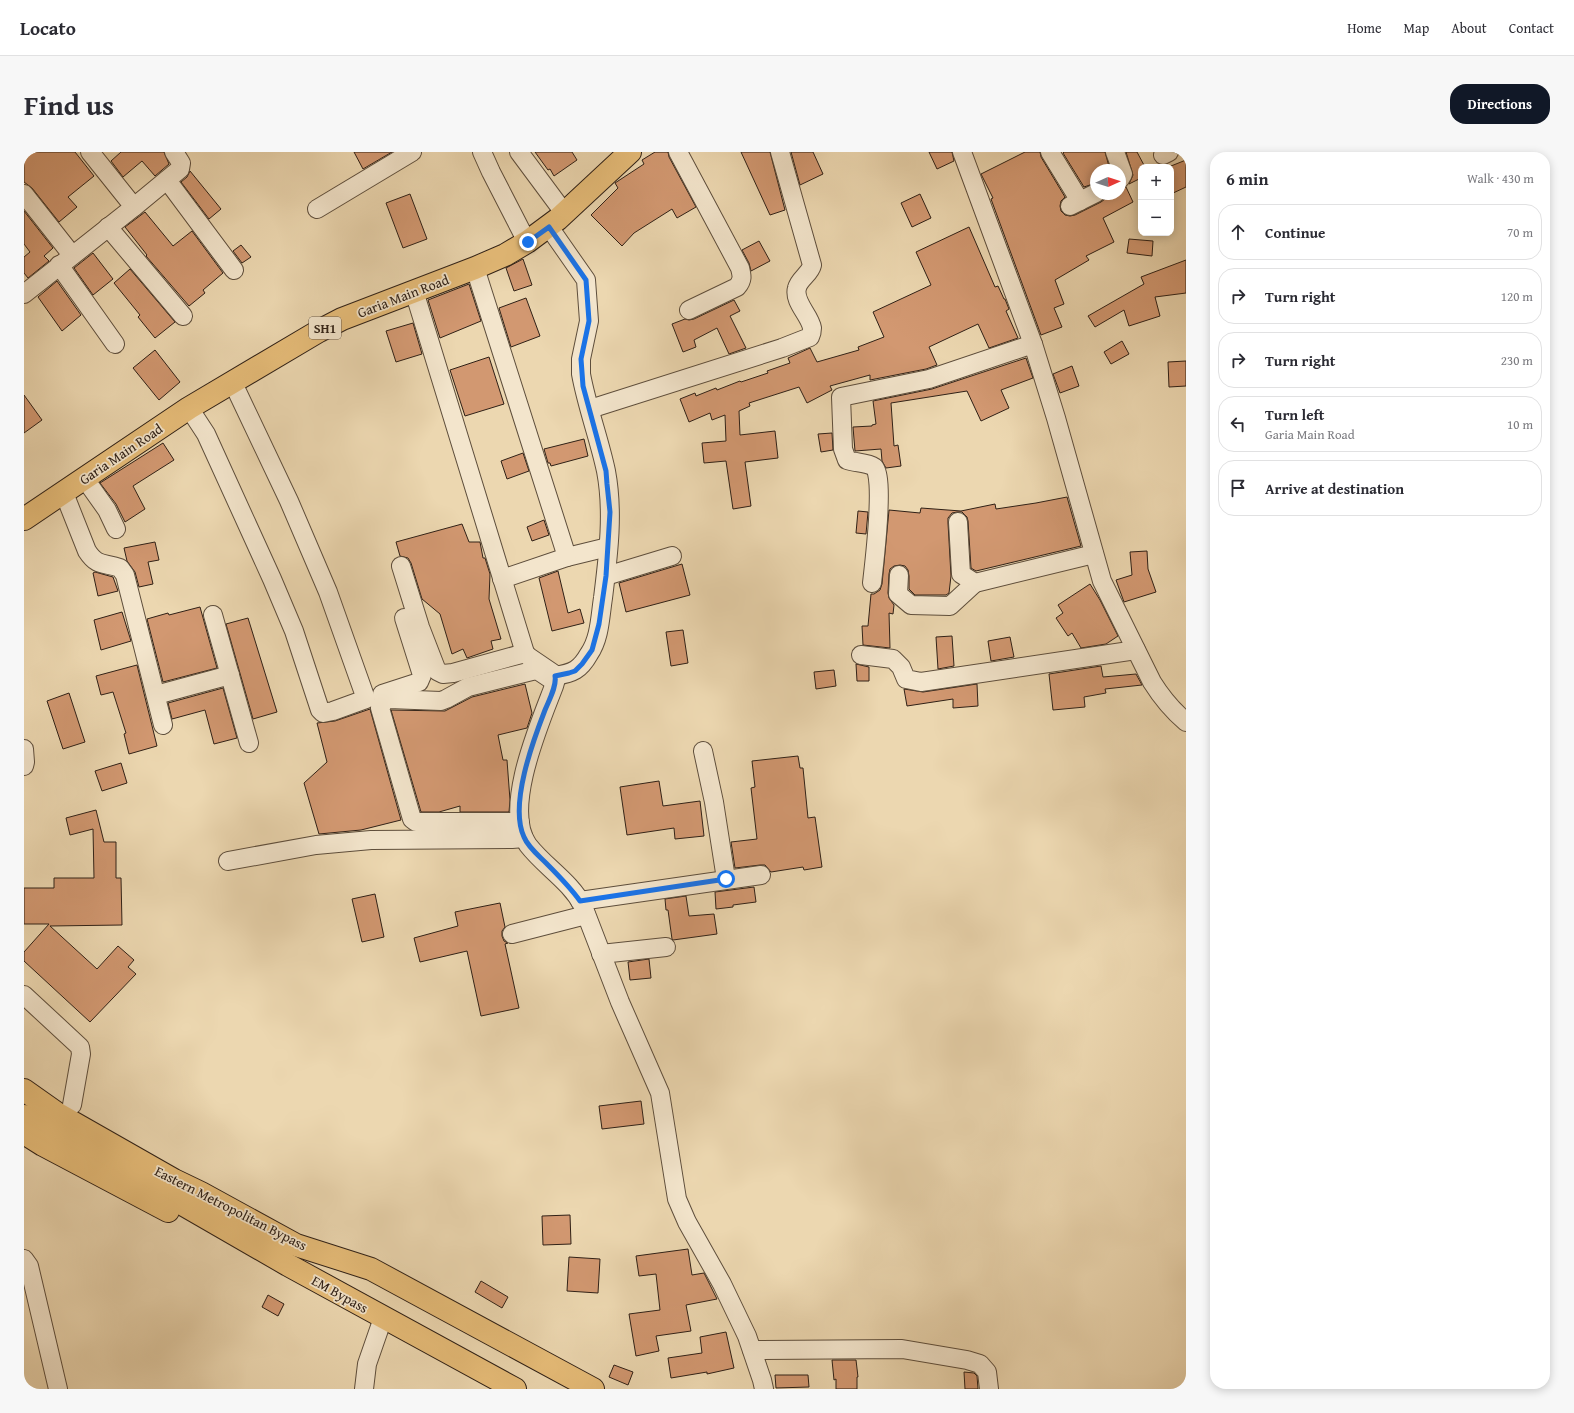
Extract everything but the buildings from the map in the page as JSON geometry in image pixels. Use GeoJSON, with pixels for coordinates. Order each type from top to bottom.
{"type":"FeatureCollection","features":[{"type":"Feature","properties":{"kind":"main road","name":"Garia Main Road"},"geometry":{"type":"LineString","coordinates":[[24,519],[189,408],[342,319],[475,268],[505,255],[528,242],[557,220],[630,152]]}},
{"type":"Feature","properties":{"kind":"main road"},"geometry":{"type":"LineString","coordinates":[[24,1077],[155,1152],[201,1193]]}},
{"type":"Feature","properties":{"kind":"main road","name":"Eastern Metropolitan Bypass"},"geometry":{"type":"LineString","coordinates":[[24,1090],[170,1187]]}},
{"type":"Feature","properties":{"kind":"main road","name":"Eastern Metropolitan Bypass"},"geometry":{"type":"LineString","coordinates":[[24,1116],[170,1187],[201,1193],[296,1245],[371,1269],[594,1389]]}},
{"type":"Feature","properties":{"kind":"main road"},"geometry":{"type":"LineString","coordinates":[[24,1133],[103,1178],[196,1226],[216,1224]]}},
{"type":"Feature","properties":{"kind":"main road","name":"EM Bypass"},"geometry":{"type":"LineString","coordinates":[[170,1187],[216,1224],[508,1387]]}},
{"type":"Feature","properties":{"kind":"main road"},"geometry":{"type":"LineString","coordinates":[[288,1265],[296,1245]]}},
{"type":"Feature","properties":{"kind":"street"},"geometry":{"type":"LineString","coordinates":[[90,152],[134,207]]}},
{"type":"Feature","properties":{"kind":"street"},"geometry":{"type":"LineString","coordinates":[[24,294],[134,207],[181,167],[180,160],[174,152]]}},
{"type":"Feature","properties":{"kind":"street"},"geometry":{"type":"LineString","coordinates":[[317,209],[412,152]]}},
{"type":"Feature","properties":{"kind":"street"},"geometry":{"type":"LineString","coordinates":[[482,152],[528,242]]}},
{"type":"Feature","properties":{"kind":"street"},"geometry":{"type":"LineString","coordinates":[[519,152],[557,220],[586,280],[589,321],[581,359],[581,374],[606,471],[610,512],[606,576],[599,624],[592,650],[575,671],[555,679],[533,742],[524,774],[520,803],[522,830],[531,848],[564,881],[583,908],[620,1002],[660,1093],[677,1199],[686,1222],[722,1284],[747,1336],[764,1389]]}},
{"type":"Feature","properties":{"kind":"street"},"geometry":{"type":"LineString","coordinates":[[678,152],[740,268],[742,276],[741,282],[737,286],[689,310]]}},
{"type":"Feature","properties":{"kind":"street"},"geometry":{"type":"LineString","coordinates":[[590,409],[810,338],[812,328],[796,292],[797,286],[809,272],[812,265],[780,152]]}},
{"type":"Feature","properties":{"kind":"street"},"geometry":{"type":"LineString","coordinates":[[962,152],[1033,344],[1056,418],[1102,581],[1161,697],[1172,711],[1186,722]]}},
{"type":"Feature","properties":{"kind":"street"},"geometry":{"type":"LineString","coordinates":[[1050,152],[1074,203],[1090,196]]}},
{"type":"Feature","properties":{"kind":"street"},"geometry":{"type":"LineString","coordinates":[[1115,152],[1119,164]]}},
{"type":"Feature","properties":{"kind":"street"},"geometry":{"type":"LineString","coordinates":[[167,180],[234,270]]}},
{"type":"Feature","properties":{"kind":"street"},"geometry":{"type":"LineString","coordinates":[[24,194],[66,260],[115,344]]}},
{"type":"Feature","properties":{"kind":"street"},"geometry":{"type":"LineString","coordinates":[[108,227],[183,316]]}},
{"type":"Feature","properties":{"kind":"street"},"geometry":{"type":"LineString","coordinates":[[475,268],[567,557]]}},
{"type":"Feature","properties":{"kind":"street"},"geometry":{"type":"LineString","coordinates":[[414,291],[525,653],[555,679]]}},
{"type":"Feature","properties":{"kind":"street"},"geometry":{"type":"LineString","coordinates":[[872,583],[878,524],[879,476],[874,467],[847,460],[843,449],[841,397],[929,379],[1033,344]]}},
{"type":"Feature","properties":{"kind":"street"},"geometry":{"type":"LineString","coordinates":[[233,383],[289,501],[323,578],[366,699]]}},
{"type":"Feature","properties":{"kind":"street"},"geometry":{"type":"LineString","coordinates":[[189,408],[206,434],[272,578],[294,632],[320,710],[323,713],[333,712],[366,699],[419,682],[422,675],[404,618]]}},
{"type":"Feature","properties":{"kind":"street"},"geometry":{"type":"LineString","coordinates":[[85,479],[107,510],[116,529]]}},
{"type":"Feature","properties":{"kind":"street"},"geometry":{"type":"LineString","coordinates":[[64,493],[87,551],[92,558],[108,566],[120,568],[125,576],[163,725]]}},
{"type":"Feature","properties":{"kind":"street"},"geometry":{"type":"LineString","coordinates":[[958,522],[961,574],[975,583]]}},
{"type":"Feature","properties":{"kind":"street"},"geometry":{"type":"LineString","coordinates":[[502,579],[567,557],[608,547]]}},
{"type":"Feature","properties":{"kind":"street"},"geometry":{"type":"LineString","coordinates":[[899,575],[898,594],[911,605],[950,606],[975,583],[1094,554]]}},
{"type":"Feature","properties":{"kind":"street"},"geometry":{"type":"LineString","coordinates":[[606,576],[672,556]]}},
{"type":"Feature","properties":{"kind":"street"},"geometry":{"type":"LineString","coordinates":[[401,566],[420,627],[437,671],[443,674],[453,673],[525,653]]}},
{"type":"Feature","properties":{"kind":"street"},"geometry":{"type":"LineString","coordinates":[[213,615],[249,743]]}},
{"type":"Feature","properties":{"kind":"street"},"geometry":{"type":"LineString","coordinates":[[861,655],[893,659],[901,667],[906,679],[921,682],[1136,650]]}},
{"type":"Feature","properties":{"kind":"street"},"geometry":{"type":"LineString","coordinates":[[522,830],[416,822],[412,819],[380,708],[384,701],[389,699],[441,701],[468,687],[532,670],[537,670],[555,679]]}},
{"type":"Feature","properties":{"kind":"street"},"geometry":{"type":"LineString","coordinates":[[156,695],[230,675]]}},
{"type":"Feature","properties":{"kind":"street"},"geometry":{"type":"LineString","coordinates":[[24,749],[24,766]]}},
{"type":"Feature","properties":{"kind":"street"},"geometry":{"type":"LineString","coordinates":[[703,751],[714,802],[726,879]]}},
{"type":"Feature","properties":{"kind":"street"},"geometry":{"type":"LineString","coordinates":[[228,861],[316,845],[522,830]]}},
{"type":"Feature","properties":{"kind":"street"},"geometry":{"type":"LineString","coordinates":[[512,934],[583,908],[726,879],[761,875]]}},
{"type":"Feature","properties":{"kind":"street"},"geometry":{"type":"LineString","coordinates":[[601,954],[666,947]]}},
{"type":"Feature","properties":{"kind":"street"},"geometry":{"type":"LineString","coordinates":[[24,995],[80,1047],[81,1054],[72,1105]]}},
{"type":"Feature","properties":{"kind":"street"},"geometry":{"type":"LineString","coordinates":[[24,1259],[29,1266],[58,1389]]}},
{"type":"Feature","properties":{"kind":"street"},"geometry":{"type":"LineString","coordinates":[[364,1389],[367,1364],[384,1318]]}},
{"type":"Feature","properties":{"kind":"street"},"geometry":{"type":"LineString","coordinates":[[752,1350],[902,1349],[953,1357],[980,1364],[987,1372],[989,1389]]}},
{"type":"Feature","properties":{"kind":"route"},"geometry":{"type":"LineString","coordinates":[[528,242],[549,227],[586,280],[589,321],[581,359],[581,374],[606,471],[610,512],[606,576],[595,642],[589,655],[575,671],[555,676],[556,680],[533,742],[524,774],[519,815],[521,829],[524,838],[531,848],[564,881],[580,901],[726,879]]}}]}
